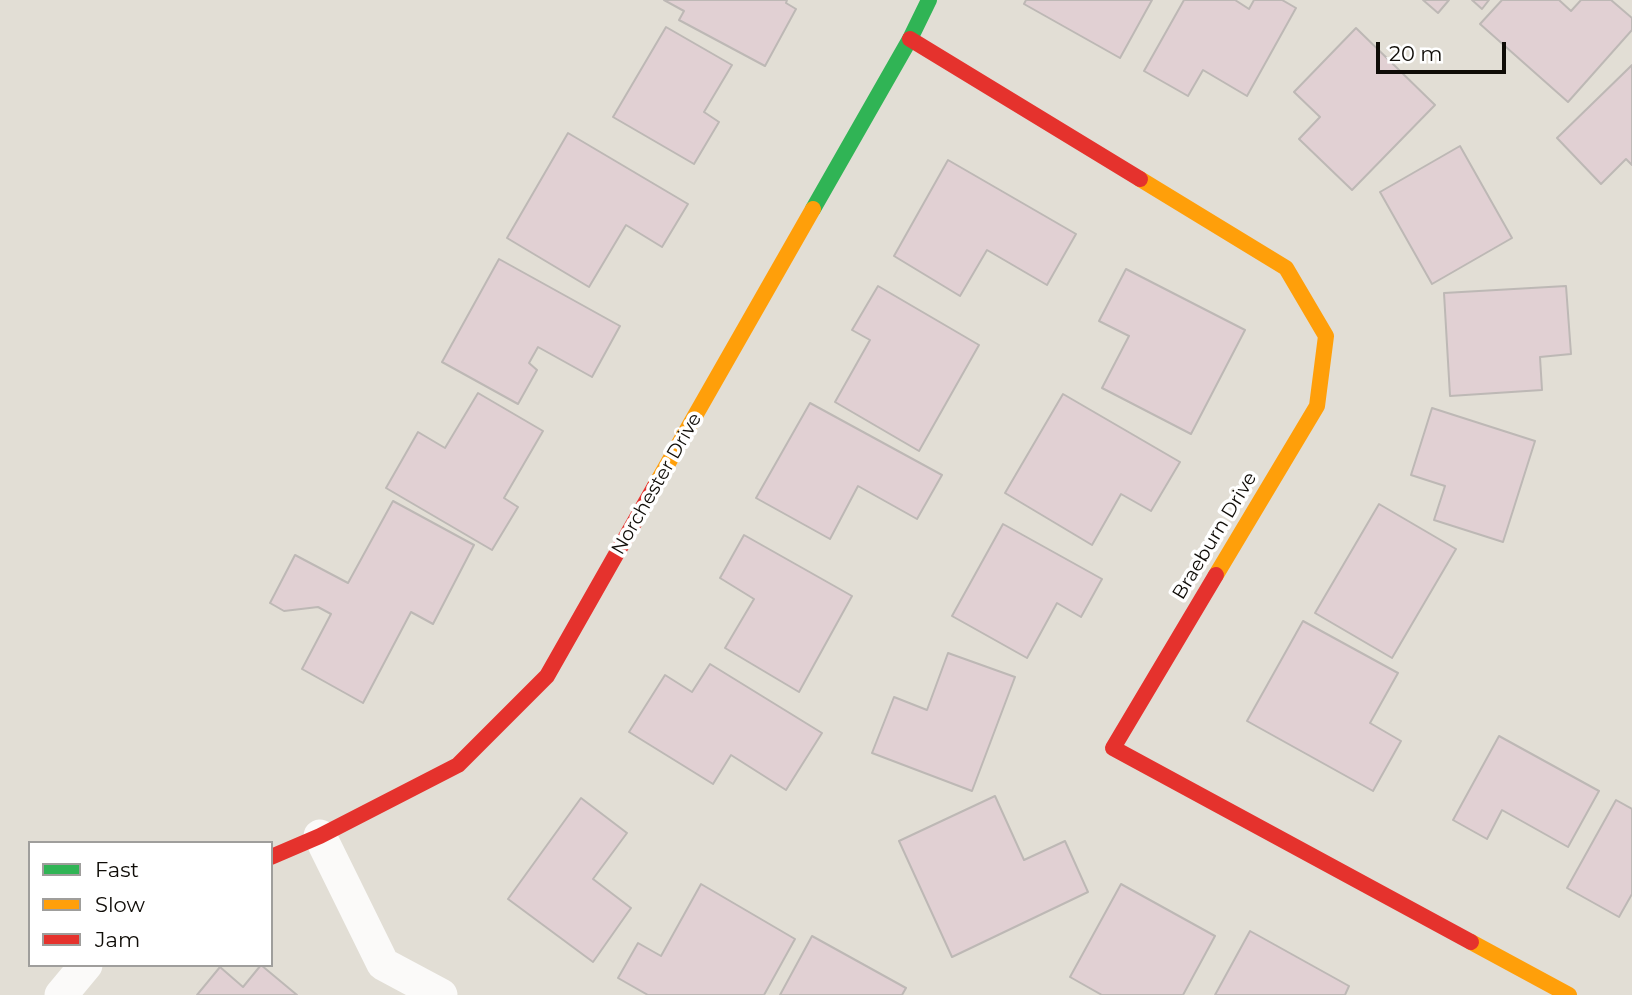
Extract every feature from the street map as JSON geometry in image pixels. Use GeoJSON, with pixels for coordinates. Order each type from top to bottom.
{"type":"FeatureCollection","features":[{"type":"Feature","properties":{"kind":"street","name":"Norchester Drive"},"geometry":{"type":"LineString","coordinates":[[273,856],[320,836],[458,765],[547,676],[910,39],[929,0]]}},
{"type":"Feature","properties":{"kind":"street","name":"Braeburn Drive"},"geometry":{"type":"LineString","coordinates":[[910,39],[1286,268],[1326,336],[1317,406],[1113,748],[1569,995]]}},
{"type":"Feature","properties":{"kind":"street"},"geometry":{"type":"LineString","coordinates":[[320,836],[383,964],[441,995]]}},
{"type":"Feature","properties":{"kind":"street"},"geometry":{"type":"LineString","coordinates":[[61,995],[84,967]]}},
{"type":"Feature","properties":{"kind":"building"},"geometry":{"type":"Polygon","coordinates":[[[664,0],[787,0],[786,3],[796,9],[765,66],[679,20],[684,11],[664,0]]]}},
{"type":"Feature","properties":{"kind":"building"},"geometry":{"type":"Polygon","coordinates":[[[1026,0],[1152,0],[1120,58],[1024,4],[1026,0]]]}},
{"type":"Feature","properties":{"kind":"building"},"geometry":{"type":"Polygon","coordinates":[[[1184,0],[1235,0],[1249,9],[1254,0],[1282,0],[1296,8],[1247,96],[1203,70],[1188,96],[1144,71],[1184,0]]]}},
{"type":"Feature","properties":{"kind":"building"},"geometry":{"type":"Polygon","coordinates":[[[1423,0],[1449,0],[1438,13],[1423,0]]]}},
{"type":"Feature","properties":{"kind":"building"},"geometry":{"type":"Polygon","coordinates":[[[1472,0],[1489,0],[1482,9],[1472,0]]]}},
{"type":"Feature","properties":{"kind":"building"},"geometry":{"type":"Polygon","coordinates":[[[1502,0],[1559,0],[1571,11],[1581,0],[1611,0],[1632,18],[1632,30],[1568,102],[1480,24],[1502,0]]]}},
{"type":"Feature","properties":{"kind":"building"},"geometry":{"type":"Polygon","coordinates":[[[666,27],[732,65],[704,112],[719,122],[694,164],[613,117],[666,27]]]}},
{"type":"Feature","properties":{"kind":"building"},"geometry":{"type":"Polygon","coordinates":[[[1356,28],[1435,105],[1352,190],[1299,139],[1320,117],[1294,92],[1356,28]]]}},
{"type":"Feature","properties":{"kind":"building"},"geometry":{"type":"Polygon","coordinates":[[[1632,65],[1632,165],[1626,159],[1601,184],[1557,138],[1632,65]]]}},
{"type":"Feature","properties":{"kind":"building"},"geometry":{"type":"Polygon","coordinates":[[[568,133],[688,204],[662,247],[626,225],[589,287],[507,238],[568,133]]]}},
{"type":"Feature","properties":{"kind":"building"},"geometry":{"type":"Polygon","coordinates":[[[1460,146],[1512,238],[1432,284],[1380,192],[1460,146]]]}},
{"type":"Feature","properties":{"kind":"building"},"geometry":{"type":"Polygon","coordinates":[[[948,160],[1076,234],[1047,285],[987,250],[960,296],[894,256],[948,160]]]}},
{"type":"Feature","properties":{"kind":"building"},"geometry":{"type":"Polygon","coordinates":[[[499,259],[620,326],[592,377],[538,347],[529,363],[537,370],[518,404],[442,362],[499,259]]]}},
{"type":"Feature","properties":{"kind":"building"},"geometry":{"type":"Polygon","coordinates":[[[1126,269],[1245,330],[1191,434],[1102,388],[1129,336],[1099,321],[1126,269]]]}},
{"type":"Feature","properties":{"kind":"building"},"geometry":{"type":"Polygon","coordinates":[[[878,286],[979,345],[919,451],[835,402],[870,340],[852,330],[878,286]]]}},
{"type":"Feature","properties":{"kind":"building"},"geometry":{"type":"Polygon","coordinates":[[[1566,286],[1571,354],[1540,357],[1542,390],[1450,396],[1444,293],[1566,286]]]}},
{"type":"Feature","properties":{"kind":"building"},"geometry":{"type":"Polygon","coordinates":[[[478,393],[543,431],[504,498],[518,507],[492,550],[386,488],[418,432],[445,448],[478,393]]]}},
{"type":"Feature","properties":{"kind":"building"},"geometry":{"type":"Polygon","coordinates":[[[1063,394],[1180,462],[1151,511],[1121,494],[1092,545],[1005,493],[1063,394]]]}},
{"type":"Feature","properties":{"kind":"building"},"geometry":{"type":"Polygon","coordinates":[[[810,403],[942,475],[917,519],[858,486],[830,539],[756,498],[810,403]]]}},
{"type":"Feature","properties":{"kind":"building"},"geometry":{"type":"Polygon","coordinates":[[[1432,408],[1535,441],[1503,542],[1434,520],[1445,486],[1411,475],[1432,408]]]}},
{"type":"Feature","properties":{"kind":"building"},"geometry":{"type":"Polygon","coordinates":[[[393,501],[474,545],[433,624],[411,612],[363,703],[302,669],[331,614],[318,607],[284,611],[270,603],[295,555],[348,583],[393,501]]]}},
{"type":"Feature","properties":{"kind":"building"},"geometry":{"type":"Polygon","coordinates":[[[1379,504],[1456,549],[1392,658],[1315,613],[1379,504]]]}},
{"type":"Feature","properties":{"kind":"building"},"geometry":{"type":"Polygon","coordinates":[[[1003,524],[1102,579],[1081,617],[1057,603],[1027,658],[952,616],[1003,524]]]}},
{"type":"Feature","properties":{"kind":"building"},"geometry":{"type":"Polygon","coordinates":[[[744,535],[852,596],[799,692],[725,648],[754,599],[720,578],[744,535]]]}},
{"type":"Feature","properties":{"kind":"building"},"geometry":{"type":"Polygon","coordinates":[[[1303,621],[1398,673],[1370,723],[1401,741],[1373,791],[1247,721],[1303,621]]]}},
{"type":"Feature","properties":{"kind":"building"},"geometry":{"type":"Polygon","coordinates":[[[948,653],[1015,677],[972,791],[872,753],[894,697],[927,710],[948,653]]]}},
{"type":"Feature","properties":{"kind":"building"},"geometry":{"type":"Polygon","coordinates":[[[710,664],[822,733],[786,790],[731,755],[713,784],[629,732],[665,675],[692,692],[710,664]]]}},
{"type":"Feature","properties":{"kind":"building"},"geometry":{"type":"Polygon","coordinates":[[[1499,736],[1599,791],[1568,847],[1502,810],[1487,839],[1453,820],[1499,736]]]}},
{"type":"Feature","properties":{"kind":"building"},"geometry":{"type":"Polygon","coordinates":[[[995,796],[1024,860],[1065,841],[1088,892],[952,957],[899,841],[995,796]]]}},
{"type":"Feature","properties":{"kind":"building"},"geometry":{"type":"Polygon","coordinates":[[[581,798],[627,833],[593,879],[631,908],[593,962],[508,899],[581,798]]]}},
{"type":"Feature","properties":{"kind":"building"},"geometry":{"type":"Polygon","coordinates":[[[1616,800],[1632,809],[1632,894],[1619,917],[1567,888],[1616,800]]]}},
{"type":"Feature","properties":{"kind":"building"},"geometry":{"type":"Polygon","coordinates":[[[701,884],[795,939],[764,995],[648,995],[618,978],[638,943],[661,956],[701,884]]]}},
{"type":"Feature","properties":{"kind":"building"},"geometry":{"type":"Polygon","coordinates":[[[1121,884],[1215,936],[1183,995],[1102,995],[1070,977],[1121,884]]]}},
{"type":"Feature","properties":{"kind":"building"},"geometry":{"type":"Polygon","coordinates":[[[1250,931],[1349,986],[1345,995],[1215,995],[1250,931]]]}},
{"type":"Feature","properties":{"kind":"building"},"geometry":{"type":"Polygon","coordinates":[[[812,936],[906,988],[902,995],[780,995],[812,936]]]}},
{"type":"Feature","properties":{"kind":"building"},"geometry":{"type":"Polygon","coordinates":[[[220,967],[243,987],[259,967],[263,967],[297,995],[197,995],[220,967]]]}},
{"type":"Feature","properties":{"kind":"traffic: fast"},"geometry":{"type":"LineString","coordinates":[[813,209],[910,39],[929,0]]}},
{"type":"Feature","properties":{"kind":"traffic: slow"},"geometry":{"type":"LineString","coordinates":[[1140,179],[1286,268],[1326,336],[1317,406],[1216,575]]}},
{"type":"Feature","properties":{"kind":"traffic: slow"},"geometry":{"type":"LineString","coordinates":[[655,486],[813,209]]}},
{"type":"Feature","properties":{"kind":"traffic: slow"},"geometry":{"type":"LineString","coordinates":[[1471,942],[1569,995]]}},
{"type":"Feature","properties":{"kind":"traffic: jam"},"geometry":{"type":"LineString","coordinates":[[910,39],[1140,179]]}},
{"type":"Feature","properties":{"kind":"traffic: jam"},"geometry":{"type":"LineString","coordinates":[[273,856],[320,836],[458,765],[547,676],[655,486]]}},
{"type":"Feature","properties":{"kind":"traffic: jam"},"geometry":{"type":"LineString","coordinates":[[1216,575],[1113,748],[1471,942]]}}]}
